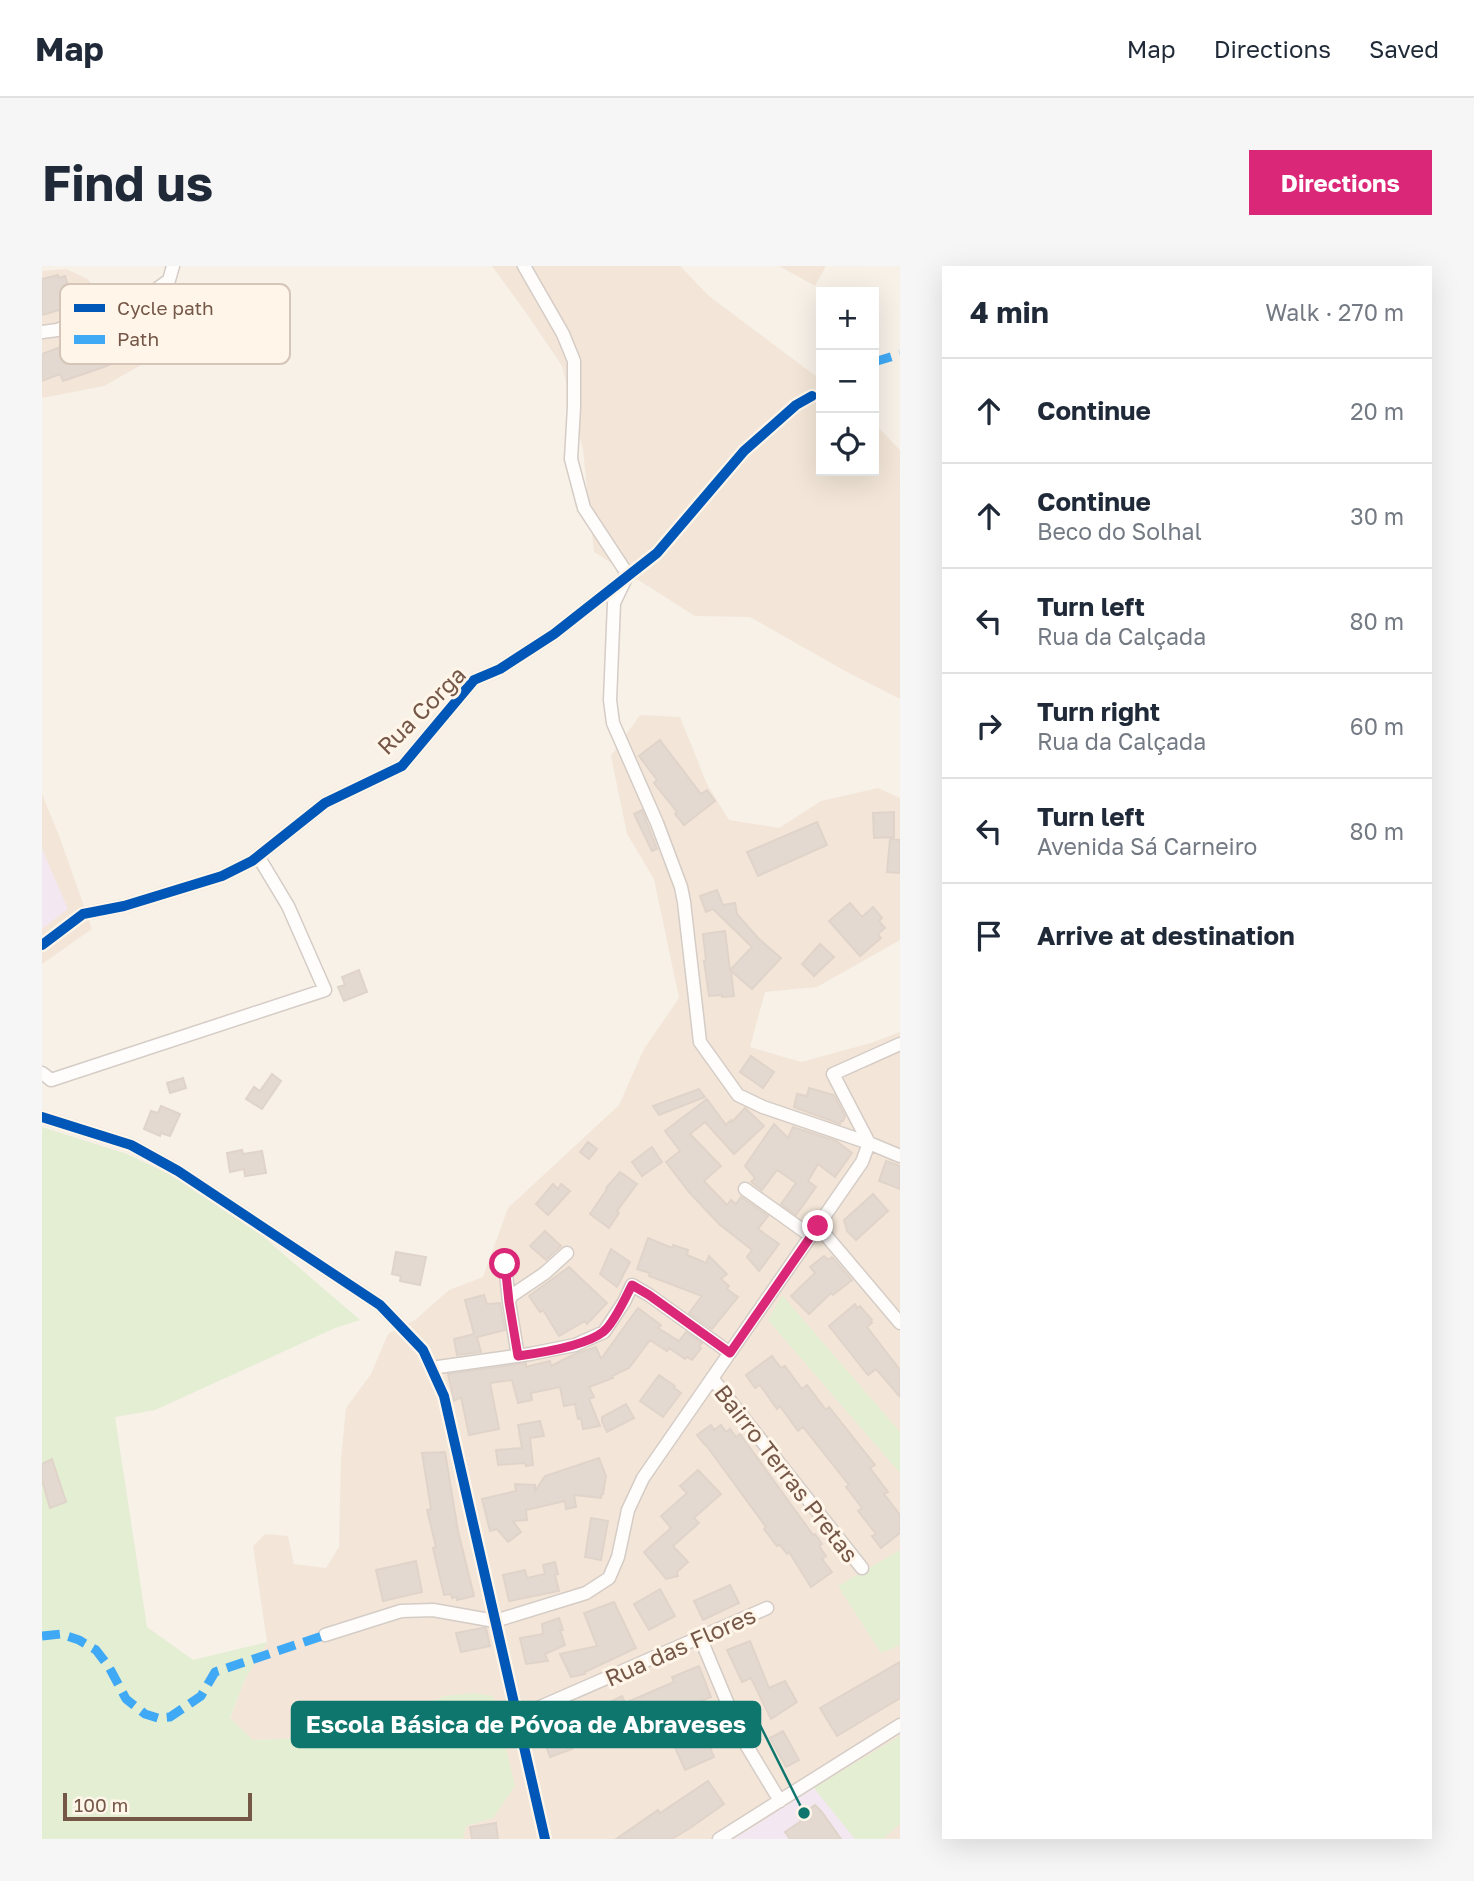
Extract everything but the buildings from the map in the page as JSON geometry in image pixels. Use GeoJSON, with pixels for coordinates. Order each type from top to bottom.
{"type":"FeatureCollection","features":[{"type":"Feature","properties":{"kind":"street"},"geometry":{"type":"LineString","coordinates":[[163,284],[169,280],[173,266]]}},
{"type":"Feature","properties":{"kind":"street"},"geometry":{"type":"LineString","coordinates":[[524,266],[563,334],[574,361],[571,459],[584,508],[628,575],[614,603],[610,700],[613,723],[657,823],[681,887],[700,1042],[738,1095],[900,1156]]}},
{"type":"Feature","properties":{"kind":"street"},"geometry":{"type":"LineString","coordinates":[[42,332],[60,329]]}},
{"type":"Feature","properties":{"kind":"street","name":"Rua Corga"},"geometry":{"type":"LineString","coordinates":[[42,945],[83,914],[124,906],[222,876],[258,856],[325,803],[402,766],[474,680],[500,669],[554,634],[657,553],[744,452],[796,405],[812,397]]}},
{"type":"Feature","properties":{"kind":"street"},"geometry":{"type":"LineString","coordinates":[[42,1073],[51,1080],[325,990],[288,906],[258,856]]}},
{"type":"Feature","properties":{"kind":"street"},"geometry":{"type":"LineString","coordinates":[[324,1635],[401,1611],[433,1610],[495,1620],[586,1593],[609,1578],[618,1557],[628,1510],[643,1478],[862,1162],[869,1143],[833,1074],[900,1044]]}},
{"type":"Feature","properties":{"kind":"street"},"geometry":{"type":"LineString","coordinates":[[42,1117],[131,1145],[178,1171],[380,1305],[423,1350],[444,1396],[545,1839]]}},
{"type":"Feature","properties":{"kind":"street"},"geometry":{"type":"LineString","coordinates":[[745,1189],[814,1231],[900,1323]]}},
{"type":"Feature","properties":{"kind":"street"},"geometry":{"type":"LineString","coordinates":[[509,1302],[511,1296],[567,1254]]}},
{"type":"Feature","properties":{"kind":"street"},"geometry":{"type":"LineString","coordinates":[[505,1264],[518,1356]]}},
{"type":"Feature","properties":{"kind":"street"},"geometry":{"type":"LineString","coordinates":[[431,1368],[575,1345],[604,1332],[632,1285],[730,1353]]}},
{"type":"Feature","properties":{"kind":"street","name":"Bairro Terras Pretas"},"geometry":{"type":"LineString","coordinates":[[712,1378],[862,1568]]}},
{"type":"Feature","properties":{"kind":"street","name":"Rua das Flores"},"geometry":{"type":"LineString","coordinates":[[517,1717],[766,1608]]}},
{"type":"Feature","properties":{"kind":"street"},"geometry":{"type":"LineString","coordinates":[[701,1637],[742,1738],[780,1801]]}},
{"type":"Feature","properties":{"kind":"street"},"geometry":{"type":"LineString","coordinates":[[719,1839],[900,1726]]}},
{"type":"Feature","properties":{"kind":"shaded area"},"geometry":{"type":"Polygon","coordinates":[[[492,266],[680,266],[709,296],[816,376],[816,476],[879,476],[879,428],[900,450],[900,699],[750,617],[695,616],[594,552],[583,450],[562,366],[492,266]]]}},
{"type":"Feature","properties":{"kind":"shaded area"},"geometry":{"type":"Polygon","coordinates":[[[779,266],[826,266],[815,286],[779,266]]]}},
{"type":"Feature","properties":{"kind":"shaded area"},"geometry":{"type":"Polygon","coordinates":[[[66,269],[88,279],[91,284],[60,284],[60,364],[143,364],[104,386],[42,398],[42,271],[66,269]]]}},
{"type":"Feature","properties":{"kind":"shaded area"},"geometry":{"type":"Polygon","coordinates":[[[640,715],[680,717],[707,784],[729,820],[779,828],[821,801],[878,788],[900,798],[900,940],[817,987],[765,992],[750,1047],[801,1062],[871,1043],[900,1032],[900,1839],[463,1839],[466,1826],[493,1818],[446,1696],[385,1719],[306,1738],[253,1740],[230,1719],[245,1679],[267,1642],[253,1546],[265,1534],[288,1536],[294,1564],[326,1568],[339,1547],[341,1458],[346,1408],[371,1374],[388,1334],[415,1320],[449,1290],[483,1277],[508,1208],[619,1105],[644,1049],[679,998],[654,879],[627,834],[611,756],[640,715]]]}},
{"type":"Feature","properties":{"kind":"shaded area"},"geometry":{"type":"Polygon","coordinates":[[[42,794],[92,929],[42,964],[42,794]]]}},
{"type":"Feature","properties":{"kind":"shaded area"},"geometry":{"type":"Polygon","coordinates":[[[42,849],[68,909],[42,929],[42,849]]]}},
{"type":"Feature","properties":{"kind":"shaded area"},"geometry":{"type":"Polygon","coordinates":[[[814,1788],[855,1839],[734,1839],[814,1788]]]}},
{"type":"Feature","properties":{"kind":"green space"},"geometry":{"type":"Polygon","coordinates":[[[42,1127],[127,1154],[217,1197],[360,1320],[335,1328],[155,1410],[115,1417],[147,1627],[193,1660],[267,1642],[245,1679],[230,1718],[253,1740],[306,1738],[385,1719],[446,1696],[473,1693],[493,1696],[515,1786],[493,1818],[466,1826],[463,1839],[42,1839],[42,1127]]]}},
{"type":"Feature","properties":{"kind":"green space"},"geometry":{"type":"Polygon","coordinates":[[[782,1295],[900,1432],[900,1473],[768,1320],[782,1295]]]}},
{"type":"Feature","properties":{"kind":"green space"},"geometry":{"type":"Polygon","coordinates":[[[900,1550],[900,1645],[881,1653],[838,1586],[900,1550]]]}},
{"type":"Feature","properties":{"kind":"green space"},"geometry":{"type":"Polygon","coordinates":[[[900,1736],[900,1824],[883,1839],[855,1839],[814,1788],[900,1736]]]}},
{"type":"Feature","properties":{"kind":"marked path"},"geometry":{"type":"LineString","coordinates":[[879,360],[900,354]]}},
{"type":"Feature","properties":{"kind":"marked path"},"geometry":{"type":"LineString","coordinates":[[42,1636],[61,1634],[96,1650],[109,1667],[126,1699],[145,1714],[158,1718],[170,1717],[201,1696],[215,1672],[325,1635]]}},
{"type":"Feature","properties":{"kind":"cycle path"},"geometry":{"type":"LineString","coordinates":[[42,945],[83,914],[124,906],[222,876],[252,861],[325,803],[402,766],[474,680],[500,669],[554,634],[657,553],[744,451],[796,405],[812,396]]}},
{"type":"Feature","properties":{"kind":"cycle path"},"geometry":{"type":"LineString","coordinates":[[42,1117],[131,1145],[178,1171],[380,1305],[423,1350],[444,1396],[545,1839]]}},
{"type":"Feature","properties":{"kind":"place","name":"Escola Básica de Póvoa de Abraveses"},"geometry":{"type":"Point","coordinates":[804,1813]}},
{"type":"Feature","properties":{"kind":"route"},"geometry":{"type":"LineString","coordinates":[[505,1264],[518,1356],[575,1345],[604,1332],[632,1285],[730,1353],[818,1226]]}}]}
